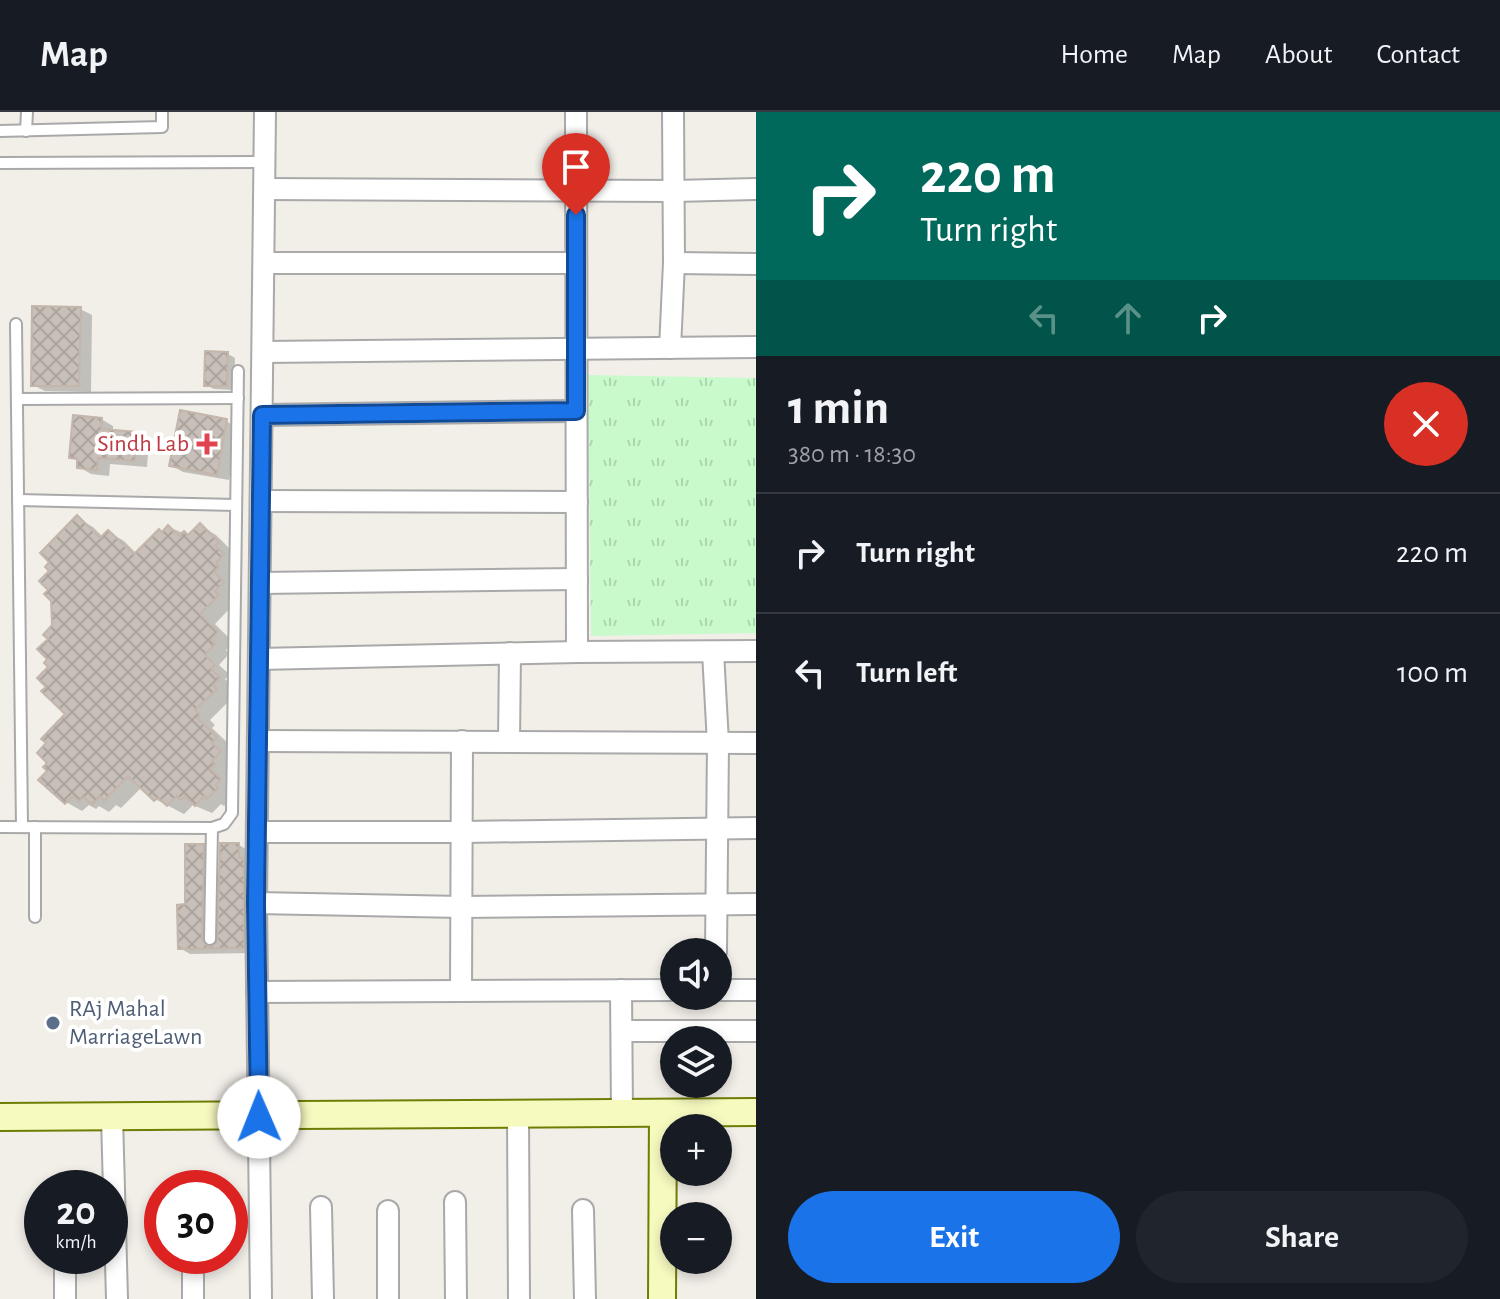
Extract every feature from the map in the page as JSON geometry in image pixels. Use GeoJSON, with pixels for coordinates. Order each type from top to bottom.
{"type":"FeatureCollection","features":[{"type":"Feature","properties":{"kind":"street"},"geometry":{"type":"LineString","coordinates":[[261,1299],[256,903],[265,112]]}},
{"type":"Feature","properties":{"kind":"street"},"geometry":{"type":"LineString","coordinates":[[576,112],[577,652]]}},
{"type":"Feature","properties":{"kind":"street"},"geometry":{"type":"LineString","coordinates":[[670,348],[674,263],[673,112]]}},
{"type":"Feature","properties":{"kind":"street"},"geometry":{"type":"LineString","coordinates":[[265,189],[756,189]]}},
{"type":"Feature","properties":{"kind":"street"},"geometry":{"type":"LineString","coordinates":[[264,263],[576,263]]}},
{"type":"Feature","properties":{"kind":"street"},"geometry":{"type":"LineString","coordinates":[[674,263],[756,264]]}},
{"type":"Feature","properties":{"kind":"street"},"geometry":{"type":"LineString","coordinates":[[263,352],[756,347]]}},
{"type":"Feature","properties":{"kind":"street"},"geometry":{"type":"LineString","coordinates":[[262,415],[576,411]]}},
{"type":"Feature","properties":{"kind":"street"},"geometry":{"type":"LineString","coordinates":[[261,501],[577,502]]}},
{"type":"Feature","properties":{"kind":"street"},"geometry":{"type":"LineString","coordinates":[[260,583],[577,579]]}},
{"type":"Feature","properties":{"kind":"street"},"geometry":{"type":"LineString","coordinates":[[259,659],[756,651]]}},
{"type":"Feature","properties":{"kind":"street"},"geometry":{"type":"LineString","coordinates":[[713,652],[718,743],[716,938]]}},
{"type":"Feature","properties":{"kind":"street"},"geometry":{"type":"LineString","coordinates":[[509,741],[510,653]]}},
{"type":"Feature","properties":{"kind":"street"},"geometry":{"type":"LineString","coordinates":[[258,741],[756,743]]}},
{"type":"Feature","properties":{"kind":"street"},"geometry":{"type":"LineString","coordinates":[[461,991],[462,741]]}},
{"type":"Feature","properties":{"kind":"street"},"geometry":{"type":"LineString","coordinates":[[257,832],[756,828]]}},
{"type":"Feature","properties":{"kind":"street"},"geometry":{"type":"LineString","coordinates":[[256,903],[462,907],[756,904]]}},
{"type":"Feature","properties":{"kind":"street"},"geometry":{"type":"LineString","coordinates":[[621,990],[622,1113]]}},
{"type":"Feature","properties":{"kind":"street"},"geometry":{"type":"LineString","coordinates":[[257,992],[660,990]]}},
{"type":"Feature","properties":{"kind":"street"},"geometry":{"type":"LineString","coordinates":[[732,990],[756,990]]}},
{"type":"Feature","properties":{"kind":"street"},"geometry":{"type":"LineString","coordinates":[[622,1031],[756,1031]]}},
{"type":"Feature","properties":{"kind":"street"},"geometry":{"type":"LineString","coordinates":[[0,1117],[756,1112]]}},
{"type":"Feature","properties":{"kind":"street"},"geometry":{"type":"LineString","coordinates":[[662,1299],[663,1113]]}},
{"type":"Feature","properties":{"kind":"street"},"geometry":{"type":"LineString","coordinates":[[518,1114],[519,1299]]}},
{"type":"Feature","properties":{"kind":"street"},"geometry":{"type":"LineString","coordinates":[[112,1117],[117,1299]]}},
{"type":"Feature","properties":{"kind":"street"},"geometry":{"type":"LineString","coordinates":[[455,1202],[456,1299]]}},
{"type":"Feature","properties":{"kind":"street"},"geometry":{"type":"LineString","coordinates":[[321,1207],[323,1299]]}},
{"type":"Feature","properties":{"kind":"street"},"geometry":{"type":"LineString","coordinates":[[583,1210],[585,1299]]}},
{"type":"Feature","properties":{"kind":"street"},"geometry":{"type":"LineString","coordinates":[[388,1211],[388,1299]]}},
{"type":"Feature","properties":{"kind":"street"},"geometry":{"type":"LineString","coordinates":[[65,1274],[65,1299]]}},
{"type":"Feature","properties":{"kind":"street"},"geometry":{"type":"LineString","coordinates":[[193,1274],[193,1299]]}},
{"type":"Feature","properties":{"kind":"lane"},"geometry":{"type":"LineString","coordinates":[[26,131],[27,112]]}},
{"type":"Feature","properties":{"kind":"lane"},"geometry":{"type":"LineString","coordinates":[[0,131],[162,127],[162,112]]}},
{"type":"Feature","properties":{"kind":"lane"},"geometry":{"type":"LineString","coordinates":[[0,163],[265,162]]}},
{"type":"Feature","properties":{"kind":"lane"},"geometry":{"type":"LineString","coordinates":[[16,324],[22,827]]}},
{"type":"Feature","properties":{"kind":"lane"},"geometry":{"type":"LineString","coordinates":[[0,827],[212,828],[224,824],[232,813],[238,371]]}},
{"type":"Feature","properties":{"kind":"lane"},"geometry":{"type":"LineString","coordinates":[[17,399],[238,398]]}},
{"type":"Feature","properties":{"kind":"lane"},"geometry":{"type":"LineString","coordinates":[[18,500],[236,505]]}},
{"type":"Feature","properties":{"kind":"lane"},"geometry":{"type":"LineString","coordinates":[[35,827],[35,917]]}},
{"type":"Feature","properties":{"kind":"lane"},"geometry":{"type":"LineString","coordinates":[[210,939],[212,828]]}},
{"type":"Feature","properties":{"kind":"green space"},"geometry":{"type":"Polygon","coordinates":[[[588,375],[756,378],[756,633],[591,636],[588,375]]]}},
{"type":"Feature","properties":{"kind":"building"},"geometry":{"type":"Polygon","coordinates":[[[32,306],[81,307],[79,386],[31,386],[32,306]]]}},
{"type":"Feature","properties":{"kind":"building"},"geometry":{"type":"Polygon","coordinates":[[[205,351],[228,352],[227,386],[204,386],[205,351]]]}},
{"type":"Feature","properties":{"kind":"building"},"geometry":{"type":"Polygon","coordinates":[[[180,410],[227,419],[217,475],[169,466],[180,410]]]}},
{"type":"Feature","properties":{"kind":"building"},"geometry":{"type":"Polygon","coordinates":[[[73,415],[102,418],[101,429],[138,432],[135,461],[98,458],[97,470],[77,468],[77,459],[69,458],[73,415]]]}},
{"type":"Feature","properties":{"kind":"building"},"geometry":{"type":"Polygon","coordinates":[[[77,515],[100,538],[108,530],[134,554],[159,529],[162,532],[168,525],[179,536],[184,531],[188,535],[200,523],[219,542],[215,546],[224,554],[216,563],[219,566],[214,572],[224,582],[215,591],[219,595],[200,614],[218,632],[211,640],[215,644],[205,655],[215,665],[211,669],[220,678],[213,685],[217,689],[195,710],[200,715],[197,718],[217,737],[212,743],[221,751],[212,761],[215,764],[210,769],[221,779],[216,785],[218,788],[195,806],[185,796],[181,800],[177,796],[167,806],[158,798],[154,801],[128,776],[104,801],[100,796],[92,805],[84,797],[79,801],[73,796],[65,804],[38,780],[47,771],[43,767],[47,763],[37,753],[46,743],[41,739],[65,714],[41,691],[46,687],[37,678],[48,667],[44,663],[47,659],[37,649],[48,639],[43,635],[52,625],[51,601],[44,594],[48,590],[39,581],[49,571],[45,567],[49,562],[40,553],[77,515]]]}},
{"type":"Feature","properties":{"kind":"building"},"geometry":{"type":"Polygon","coordinates":[[[220,843],[239,843],[239,858],[244,858],[244,948],[178,949],[177,905],[185,904],[185,844],[204,844],[202,940],[209,947],[217,942],[220,843]]]}},
{"type":"Feature","properties":{"kind":"place","name":"Sindh Lab"},"geometry":{"type":"Point","coordinates":[207,444]}},
{"type":"Feature","properties":{"kind":"place","name":"RAj Mahal MarriageLawn"},"geometry":{"type":"Point","coordinates":[53,1023]}},
{"type":"Feature","properties":{"kind":"route"},"geometry":{"type":"LineString","coordinates":[[259,1117],[256,903],[262,415],[576,411],[576,215]]}}]}
